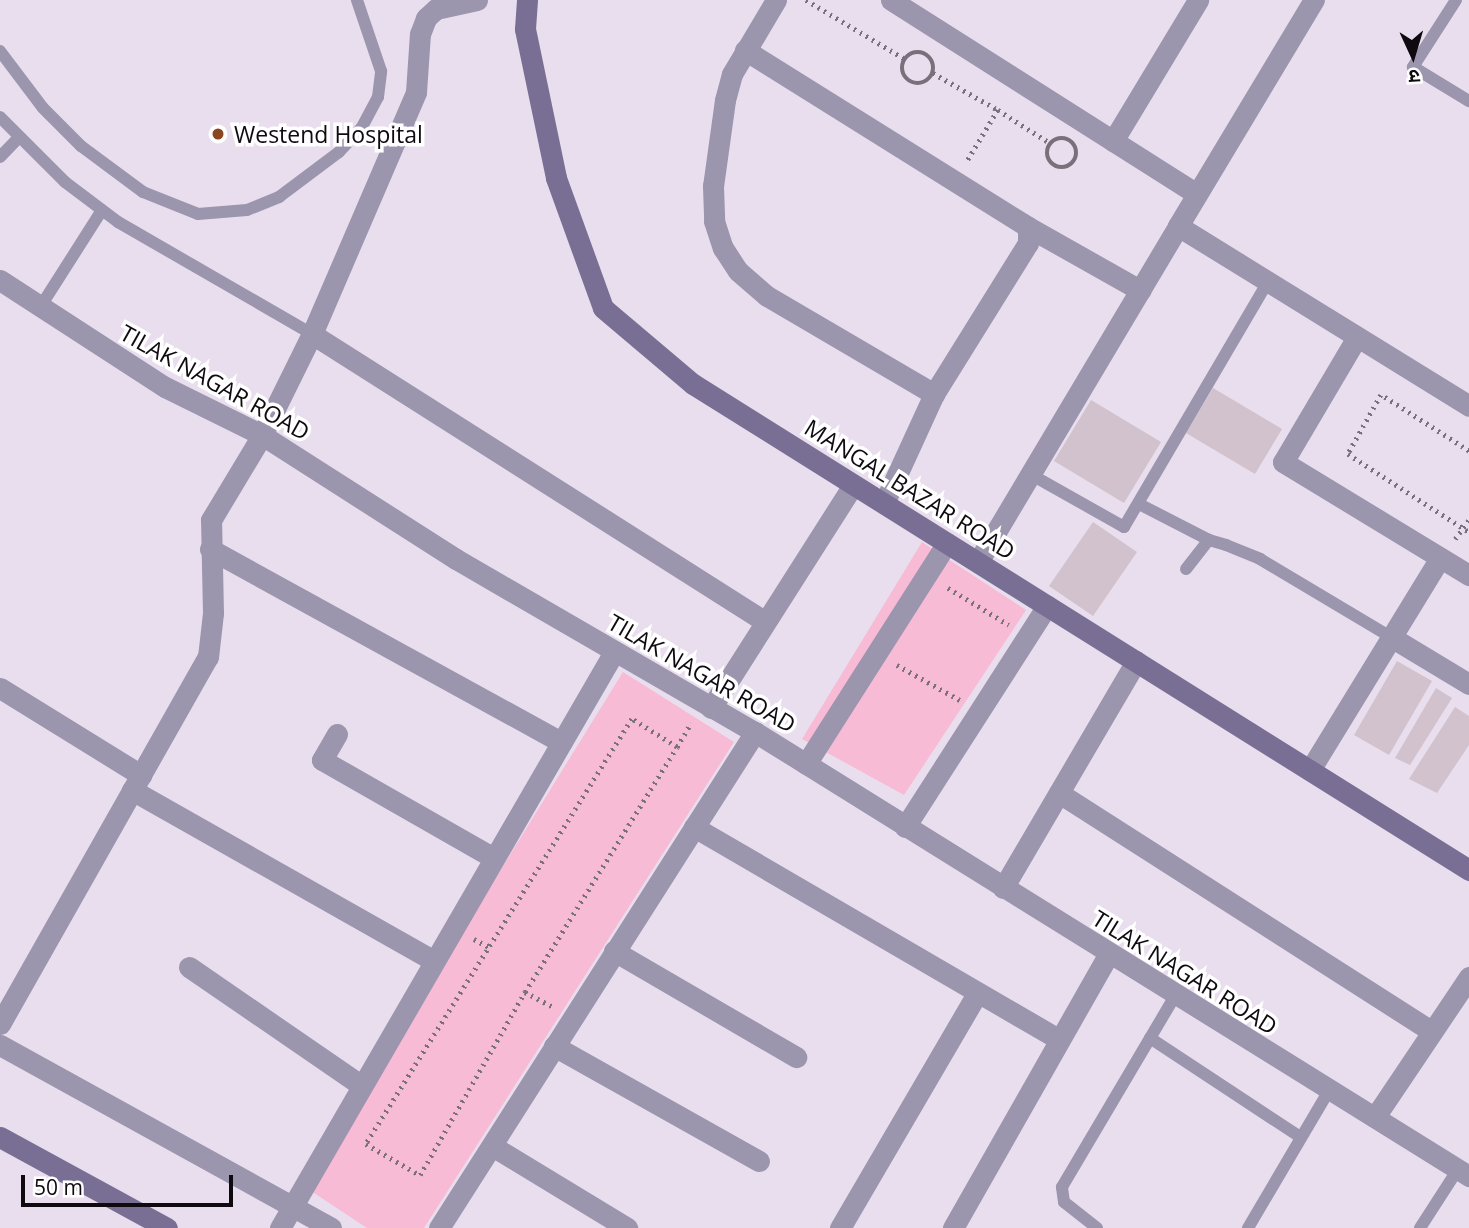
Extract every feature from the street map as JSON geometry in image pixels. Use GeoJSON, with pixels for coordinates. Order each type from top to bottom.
{"type":"FeatureCollection","features":[{"type":"Feature","properties":{"kind":"street"},"geometry":{"type":"LineString","coordinates":[[1,1018],[208,657],[213,613],[211,520],[220,499],[262,435],[312,334],[416,92],[420,34],[426,18],[436,9],[477,0]]}},
{"type":"Feature","properties":{"kind":"street","name":"MANGAL BAZAR ROAD"},"geometry":{"type":"LineString","coordinates":[[527,0],[525,29],[556,178],[603,308],[693,384],[1469,870]]}},
{"type":"Feature","properties":{"kind":"street"},"geometry":{"type":"LineString","coordinates":[[776,0],[732,74],[717,143],[714,221],[723,248],[738,271],[767,296],[934,394]]}},
{"type":"Feature","properties":{"kind":"street"},"geometry":{"type":"LineString","coordinates":[[891,0],[1197,194]]}},
{"type":"Feature","properties":{"kind":"street"},"geometry":{"type":"LineString","coordinates":[[1113,141],[1198,0]]}},
{"type":"Feature","properties":{"kind":"street"},"geometry":{"type":"LineString","coordinates":[[978,562],[1314,0]]}},
{"type":"Feature","properties":{"kind":"street"},"geometry":{"type":"LineString","coordinates":[[745,50],[1028,227],[1139,290]]}},
{"type":"Feature","properties":{"kind":"street"},"geometry":{"type":"LineString","coordinates":[[1178,226],[1469,406]]}},
{"type":"Feature","properties":{"kind":"street"},"geometry":{"type":"LineString","coordinates":[[884,503],[934,394],[1028,243],[1028,227]]}},
{"type":"Feature","properties":{"kind":"street","name":"TILAK NAGAR ROAD"},"geometry":{"type":"LineString","coordinates":[[1,283],[164,387],[262,435],[614,652],[755,732],[1328,1092],[1465,1166]]}},
{"type":"Feature","properties":{"kind":"street"},"geometry":{"type":"LineString","coordinates":[[312,334],[764,621]]}},
{"type":"Feature","properties":{"kind":"street"},"geometry":{"type":"LineString","coordinates":[[1357,337],[1283,462],[1469,575]]}},
{"type":"Feature","properties":{"kind":"street"},"geometry":{"type":"LineString","coordinates":[[711,708],[853,485]]}},
{"type":"Feature","properties":{"kind":"street"},"geometry":{"type":"LineString","coordinates":[[806,765],[947,542]]}},
{"type":"Feature","properties":{"kind":"street"},"geometry":{"type":"LineString","coordinates":[[210,549],[562,741]]}},
{"type":"Feature","properties":{"kind":"street"},"geometry":{"type":"LineString","coordinates":[[1310,770],[1440,558]]}},
{"type":"Feature","properties":{"kind":"street"},"geometry":{"type":"LineString","coordinates":[[905,827],[1047,606]]}},
{"type":"Feature","properties":{"kind":"street"},"geometry":{"type":"LineString","coordinates":[[1391,637],[1469,684]]}},
{"type":"Feature","properties":{"kind":"street"},"geometry":{"type":"LineString","coordinates":[[280,1228],[291,1203],[614,652]]}},
{"type":"Feature","properties":{"kind":"street"},"geometry":{"type":"LineString","coordinates":[[1003,888],[1136,661]]}},
{"type":"Feature","properties":{"kind":"street"},"geometry":{"type":"LineString","coordinates":[[0,688],[136,783],[432,960]]}},
{"type":"Feature","properties":{"kind":"street"},"geometry":{"type":"LineString","coordinates":[[439,1228],[494,1147],[572,1017],[755,732]]}},
{"type":"Feature","properties":{"kind":"street"},"geometry":{"type":"LineString","coordinates":[[337,734],[322,760],[494,858]]}},
{"type":"Feature","properties":{"kind":"street"},"geometry":{"type":"LineString","coordinates":[[1059,793],[1432,1032]]}},
{"type":"Feature","properties":{"kind":"street"},"geometry":{"type":"LineString","coordinates":[[694,827],[976,995],[1058,1039]]}},
{"type":"Feature","properties":{"kind":"street"},"geometry":{"type":"LineString","coordinates":[[614,951],[796,1058]]}},
{"type":"Feature","properties":{"kind":"street"},"geometry":{"type":"LineString","coordinates":[[953,1228],[1108,955]]}},
{"type":"Feature","properties":{"kind":"street"},"geometry":{"type":"LineString","coordinates":[[189,967],[360,1085]]}},
{"type":"Feature","properties":{"kind":"street"},"geometry":{"type":"LineString","coordinates":[[1375,1117],[1469,977]]}},
{"type":"Feature","properties":{"kind":"street"},"geometry":{"type":"LineString","coordinates":[[840,1228],[976,995]]}},
{"type":"Feature","properties":{"kind":"street"},"geometry":{"type":"LineString","coordinates":[[0,1045],[291,1203],[331,1228]]}},
{"type":"Feature","properties":{"kind":"street"},"geometry":{"type":"LineString","coordinates":[[554,1046],[759,1161]]}},
{"type":"Feature","properties":{"kind":"street"},"geometry":{"type":"LineString","coordinates":[[0,1138],[167,1228]]}},
{"type":"Feature","properties":{"kind":"street"},"geometry":{"type":"LineString","coordinates":[[494,1147],[627,1228]]}},
{"type":"Feature","properties":{"kind":"lane"},"geometry":{"type":"LineString","coordinates":[[0,51],[43,108],[81,146],[143,192],[198,214],[247,210],[278,197],[339,152],[362,127],[378,97],[381,71],[357,0]]}},
{"type":"Feature","properties":{"kind":"lane"},"geometry":{"type":"LineString","coordinates":[[1456,0],[1413,67],[1469,101]]}},
{"type":"Feature","properties":{"kind":"lane"},"geometry":{"type":"LineString","coordinates":[[0,117],[19,137],[102,209],[312,334]]}},
{"type":"Feature","properties":{"kind":"lane"},"geometry":{"type":"LineString","coordinates":[[0,157],[19,137]]}},
{"type":"Feature","properties":{"kind":"lane"},"geometry":{"type":"LineString","coordinates":[[39,309],[102,209]]}},
{"type":"Feature","properties":{"kind":"lane"},"geometry":{"type":"LineString","coordinates":[[1030,474],[1125,527],[1268,282]]}},
{"type":"Feature","properties":{"kind":"lane"},"geometry":{"type":"LineString","coordinates":[[1139,504],[1209,540],[1260,559],[1391,637]]}},
{"type":"Feature","properties":{"kind":"lane"},"geometry":{"type":"LineString","coordinates":[[1186,569],[1209,540]]}},
{"type":"Feature","properties":{"kind":"lane"},"geometry":{"type":"LineString","coordinates":[[1097,1228],[1064,1202],[1062,1187],[1175,996]]}},
{"type":"Feature","properties":{"kind":"lane"},"geometry":{"type":"LineString","coordinates":[[1150,1038],[1300,1137]]}},
{"type":"Feature","properties":{"kind":"lane"},"geometry":{"type":"LineString","coordinates":[[1248,1228],[1328,1092]]}},
{"type":"Feature","properties":{"kind":"lane"},"geometry":{"type":"LineString","coordinates":[[1420,1228],[1465,1166]]}},
{"type":"Feature","properties":{"kind":"path"},"geometry":{"type":"LineString","coordinates":[[806,0],[905,59]]}},
{"type":"Feature","properties":{"kind":"path"},"geometry":{"type":"LineString","coordinates":[[933,73],[922,83],[912,82],[902,69],[905,59],[913,53],[928,55],[933,73],[1050,144]]}},
{"type":"Feature","properties":{"kind":"path"},"geometry":{"type":"LineString","coordinates":[[955,181],[998,110]]}},
{"type":"Feature","properties":{"kind":"path"},"geometry":{"type":"LineString","coordinates":[[1058,138],[1072,141],[1078,154],[1074,163],[1054,167],[1048,159],[1050,144],[1058,138]]}},
{"type":"Feature","properties":{"kind":"path"},"geometry":{"type":"LineString","coordinates":[[1469,451],[1381,395],[1348,454],[1466,530],[1469,520]]}},
{"type":"Feature","properties":{"kind":"path"},"geometry":{"type":"LineString","coordinates":[[940,584],[1012,627]]}},
{"type":"Feature","properties":{"kind":"path"},"geometry":{"type":"LineString","coordinates":[[892,662],[964,702]]}},
{"type":"Feature","properties":{"kind":"path"},"geometry":{"type":"LineString","coordinates":[[632,719],[677,747],[525,992],[421,1175],[366,1144],[632,719]]}},
{"type":"Feature","properties":{"kind":"path"},"geometry":{"type":"LineString","coordinates":[[525,992],[572,1017]]}},
{"type":"Feature","properties":{"kind":"shaded area"},"geometry":{"type":"Polygon","coordinates":[[[922,542],[1026,610],[904,795],[802,739],[922,542]]]}},
{"type":"Feature","properties":{"kind":"shaded area"},"geometry":{"type":"Polygon","coordinates":[[[623,672],[734,742],[424,1228],[367,1228],[311,1191],[469,921],[623,672]]]}},
{"type":"Feature","properties":{"kind":"building"},"geometry":{"type":"Polygon","coordinates":[[[1213,388],[1282,429],[1255,474],[1186,433],[1213,388]]]}},
{"type":"Feature","properties":{"kind":"building"},"geometry":{"type":"Polygon","coordinates":[[[1091,400],[1161,442],[1124,503],[1054,461],[1091,400]]]}},
{"type":"Feature","properties":{"kind":"building"},"geometry":{"type":"Polygon","coordinates":[[[1093,522],[1137,552],[1093,616],[1049,586],[1093,522]]]}},
{"type":"Feature","properties":{"kind":"building"},"geometry":{"type":"Polygon","coordinates":[[[1397,661],[1432,681],[1389,755],[1354,735],[1397,661]]]}},
{"type":"Feature","properties":{"kind":"building"},"geometry":{"type":"Polygon","coordinates":[[[1436,688],[1452,698],[1410,765],[1395,758],[1436,688]]]}},
{"type":"Feature","properties":{"kind":"building"},"geometry":{"type":"Polygon","coordinates":[[[1455,707],[1469,716],[1469,745],[1437,793],[1409,779],[1455,707]]]}},
{"type":"Feature","properties":{"kind":"place","name":"Westend Hospital"},"geometry":{"type":"Point","coordinates":[218,134]}}]}
